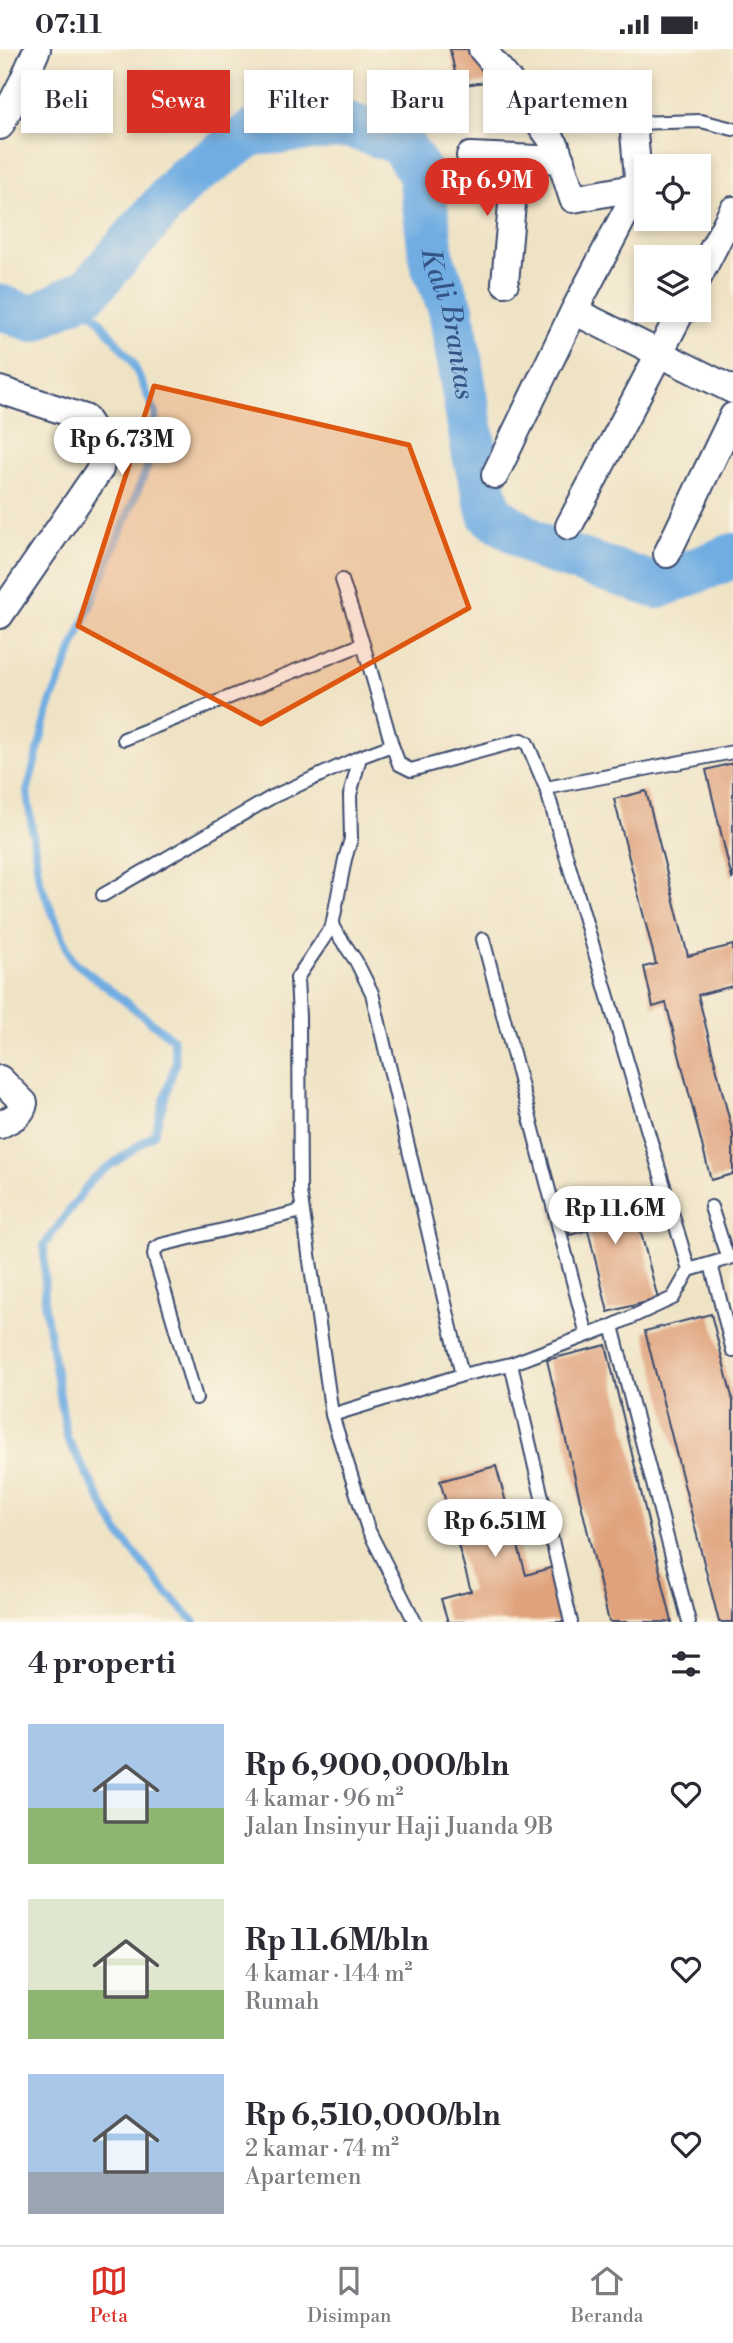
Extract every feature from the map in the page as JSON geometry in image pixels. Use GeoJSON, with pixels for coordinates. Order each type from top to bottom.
{"type":"FeatureCollection","features":[{"type":"Feature","properties":{"kind":"street"},"geometry":{"type":"LineString","coordinates":[[0,126],[37,49]]}},
{"type":"Feature","properties":{"kind":"street"},"geometry":{"type":"LineString","coordinates":[[482,49],[510,82],[556,146],[573,199],[634,188]]}},
{"type":"Feature","properties":{"kind":"street"},"geometry":{"type":"LineString","coordinates":[[635,133],[636,154]]}},
{"type":"Feature","properties":{"kind":"street"},"geometry":{"type":"LineString","coordinates":[[470,156],[561,160]]}},
{"type":"Feature","properties":{"kind":"street"},"geometry":{"type":"LineString","coordinates":[[505,283],[516,158]]}},
{"type":"Feature","properties":{"kind":"street"},"geometry":{"type":"LineString","coordinates":[[495,475],[574,311],[634,197]]}},
{"type":"Feature","properties":{"kind":"street"},"geometry":{"type":"LineString","coordinates":[[711,253],[733,210]]}},
{"type":"Feature","properties":{"kind":"street"},"geometry":{"type":"LineString","coordinates":[[574,311],[733,390]]}},
{"type":"Feature","properties":{"kind":"street"},"geometry":{"type":"LineString","coordinates":[[569,526],[676,322]]}},
{"type":"Feature","properties":{"kind":"street"},"geometry":{"type":"LineString","coordinates":[[0,390],[85,418],[98,438],[102,452],[100,469],[0,615]]}},
{"type":"Feature","properties":{"kind":"street"},"geometry":{"type":"LineString","coordinates":[[667,554],[733,416]]}},
{"type":"Feature","properties":{"kind":"street"},"geometry":{"type":"LineString","coordinates":[[0,1079],[24,1103],[23,1110],[18,1115],[0,1125]]}},
{"type":"Feature","properties":{"kind":"lane"},"geometry":{"type":"LineString","coordinates":[[652,122],[701,121],[733,129]]}},
{"type":"Feature","properties":{"kind":"lane"},"geometry":{"type":"LineString","coordinates":[[342,580],[399,764],[411,770],[524,740],[546,788],[689,1270]]}},
{"type":"Feature","properties":{"kind":"lane"},"geometry":{"type":"LineString","coordinates":[[124,739],[363,644]]}},
{"type":"Feature","properties":{"kind":"lane"},"geometry":{"type":"LineString","coordinates":[[103,895],[272,797],[392,745]]}},
{"type":"Feature","properties":{"kind":"lane"},"geometry":{"type":"LineString","coordinates":[[546,788],[733,752]]}},
{"type":"Feature","properties":{"kind":"lane"},"geometry":{"type":"LineString","coordinates":[[360,757],[350,795],[351,839],[332,926],[297,978],[302,1211],[332,1415],[368,1529],[415,1622]]}},
{"type":"Feature","properties":{"kind":"lane"},"geometry":{"type":"LineString","coordinates":[[332,926],[356,961],[372,993],[462,1375]]}},
{"type":"Feature","properties":{"kind":"lane"},"geometry":{"type":"LineString","coordinates":[[483,939],[587,1335]]}},
{"type":"Feature","properties":{"kind":"lane"},"geometry":{"type":"LineString","coordinates":[[332,1415],[462,1375],[511,1364],[612,1326],[673,1297],[689,1270],[731,1258],[710,1207]]}},
{"type":"Feature","properties":{"kind":"lane"},"geometry":{"type":"LineString","coordinates":[[196,1398],[154,1255],[155,1249],[161,1245],[302,1211]]}},
{"type":"Feature","properties":{"kind":"lane"},"geometry":{"type":"LineString","coordinates":[[711,1263],[733,1351]]}},
{"type":"Feature","properties":{"kind":"lane"},"geometry":{"type":"LineString","coordinates":[[612,1326],[689,1622]]}},
{"type":"Feature","properties":{"kind":"lane"},"geometry":{"type":"LineString","coordinates":[[511,1364],[571,1622]]}},
{"type":"Feature","properties":{"kind":"highlighted area"},"geometry":{"type":"Polygon","coordinates":[[[154,386],[409,445],[469,608],[261,724],[78,626],[154,386]]]}},
{"type":"Feature","properties":{"kind":"building"},"geometry":{"type":"Polygon","coordinates":[[[450,49],[478,49],[492,70],[483,70],[483,82],[469,84],[469,70],[455,70],[450,49]]]}},
{"type":"Feature","properties":{"kind":"building"},"geometry":{"type":"Polygon","coordinates":[[[733,763],[733,878],[732,879],[706,770],[733,763]]]}},
{"type":"Feature","properties":{"kind":"building"},"geometry":{"type":"Polygon","coordinates":[[[646,791],[688,956],[733,945],[733,986],[698,995],[733,1134],[733,1174],[711,1180],[666,1003],[653,1007],[644,967],[656,964],[614,799],[646,791]]]}},
{"type":"Feature","properties":{"kind":"building"},"geometry":{"type":"Polygon","coordinates":[[[629,1186],[658,1299],[608,1312],[588,1230],[570,1235],[562,1203],[629,1186]]]}},
{"type":"Feature","properties":{"kind":"building"},"geometry":{"type":"Polygon","coordinates":[[[711,1314],[733,1401],[733,1622],[719,1622],[645,1331],[711,1314]]]}},
{"type":"Feature","properties":{"kind":"building"},"geometry":{"type":"Polygon","coordinates":[[[606,1345],[672,1622],[609,1622],[547,1360],[606,1345]]]}},
{"type":"Feature","properties":{"kind":"building"},"geometry":{"type":"Polygon","coordinates":[[[496,1466],[526,1575],[553,1567],[568,1622],[448,1622],[441,1599],[471,1591],[440,1481],[496,1466]]]}},
{"type":"Feature","properties":{"kind":"waterway","name":"Kali Brantas"},"geometry":{"type":"LineString","coordinates":[[0,307],[32,319],[90,289],[186,179],[252,133],[349,125],[400,142],[421,174],[432,261],[451,309],[474,451],[490,514],[542,548],[657,586],[733,556]]}},
{"type":"Feature","properties":{"kind":"waterway"},"geometry":{"type":"LineString","coordinates":[[71,298],[96,316],[132,361],[156,414],[147,468],[50,704],[27,792],[39,880],[72,960],[173,1039],[176,1061],[154,1134],[93,1178],[44,1245],[45,1307],[67,1438],[118,1532],[165,1591],[195,1622]]}}]}
